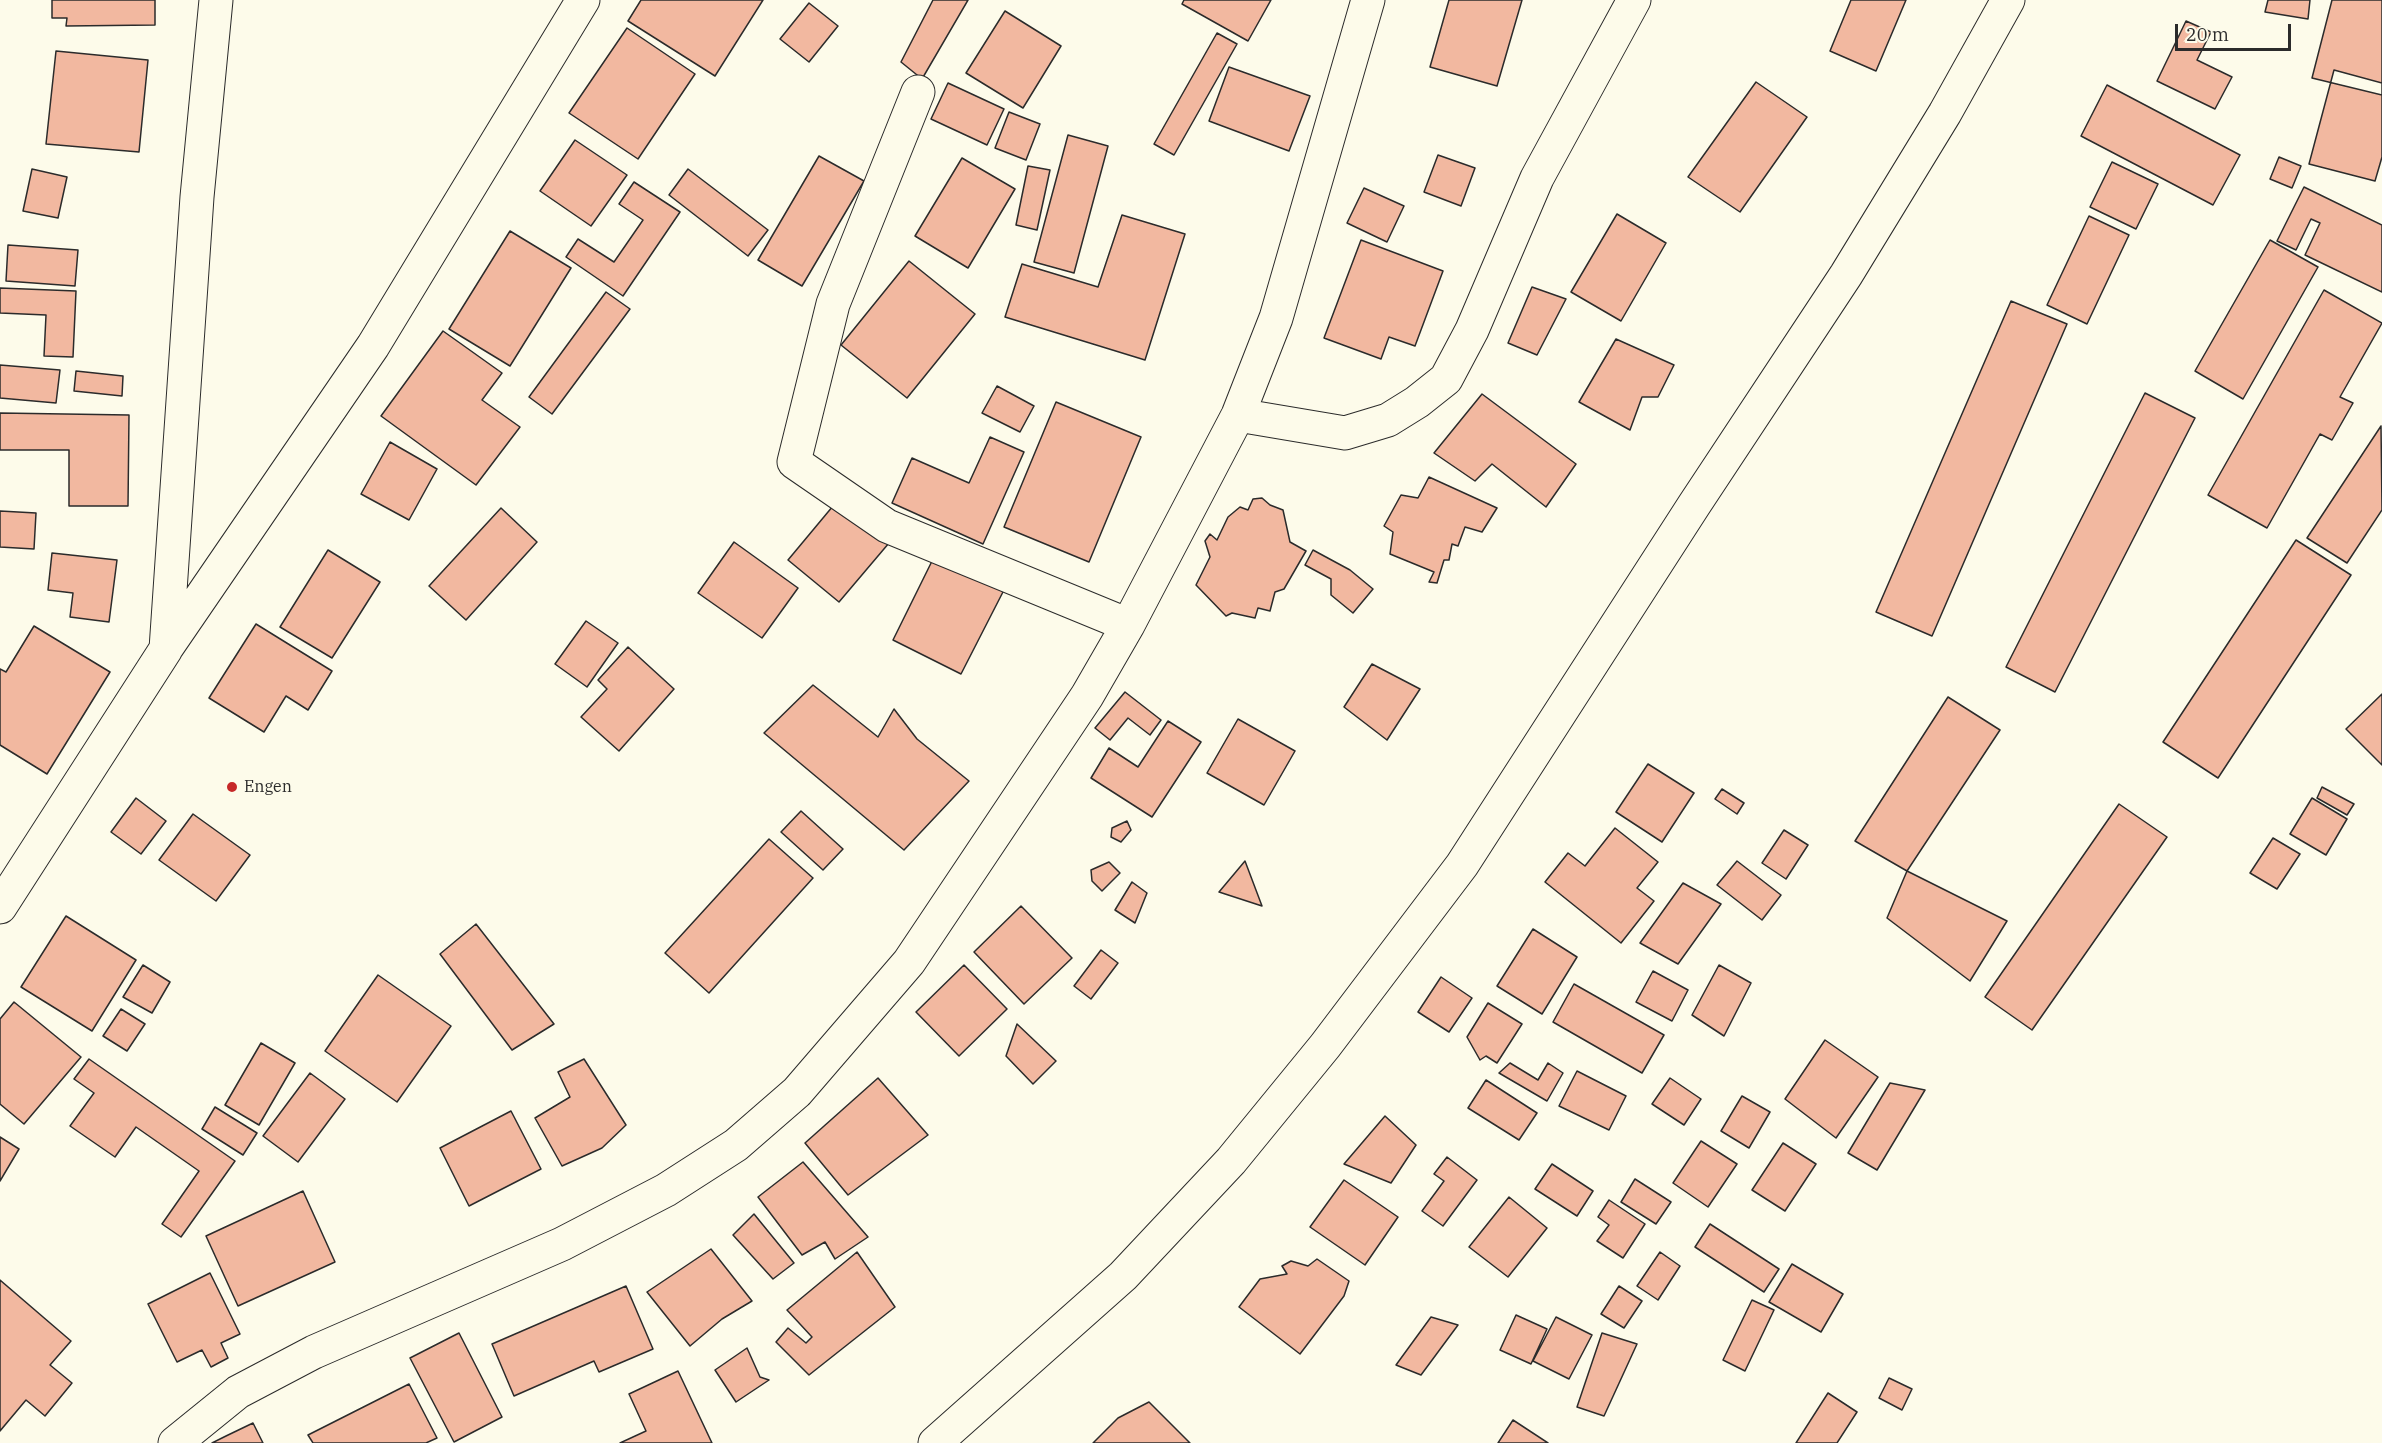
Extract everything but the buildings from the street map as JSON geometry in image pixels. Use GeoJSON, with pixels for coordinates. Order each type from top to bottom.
{"type":"FeatureCollection","features":[{"type":"Feature","properties":{"kind":"main road"},"geometry":{"type":"LineString","coordinates":[[166,648],[197,197],[216,0]]}},
{"type":"Feature","properties":{"kind":"main road"},"geometry":{"type":"LineString","coordinates":[[0,907],[166,648],[372,346],[583,0]]}},
{"type":"Feature","properties":{"kind":"main road"},"geometry":{"type":"LineString","coordinates":[[175,1443],[238,1392],[444,1294],[562,1244],[666,1190],[736,1145],[797,1092],[909,962],[1087,696],[1128,625],[1238,415],[1276,318],[1368,0]]}},
{"type":"Feature","properties":{"kind":"main road"},"geometry":{"type":"LineString","coordinates":[[1238,415],[1345,433],[1388,420],[1417,402],[1446,379],[1472,330],[1537,178],[1634,0]]}},
{"type":"Feature","properties":{"kind":"main road"},"geometry":{"type":"LineString","coordinates":[[935,1443],[1123,1276],[1231,1161],[1325,1046],[1462,865],[1694,505],[1846,275],[1945,113],[2008,0]]}},
{"type":"Feature","properties":{"kind":"main road"},"geometry":{"type":"LineString","coordinates":[[918,92],[833,304],[794,462],[887,526],[1128,625]]}},
{"type":"Feature","properties":{"kind":"place","name":"Engen"},"geometry":{"type":"Point","coordinates":[232,787]}}]}
